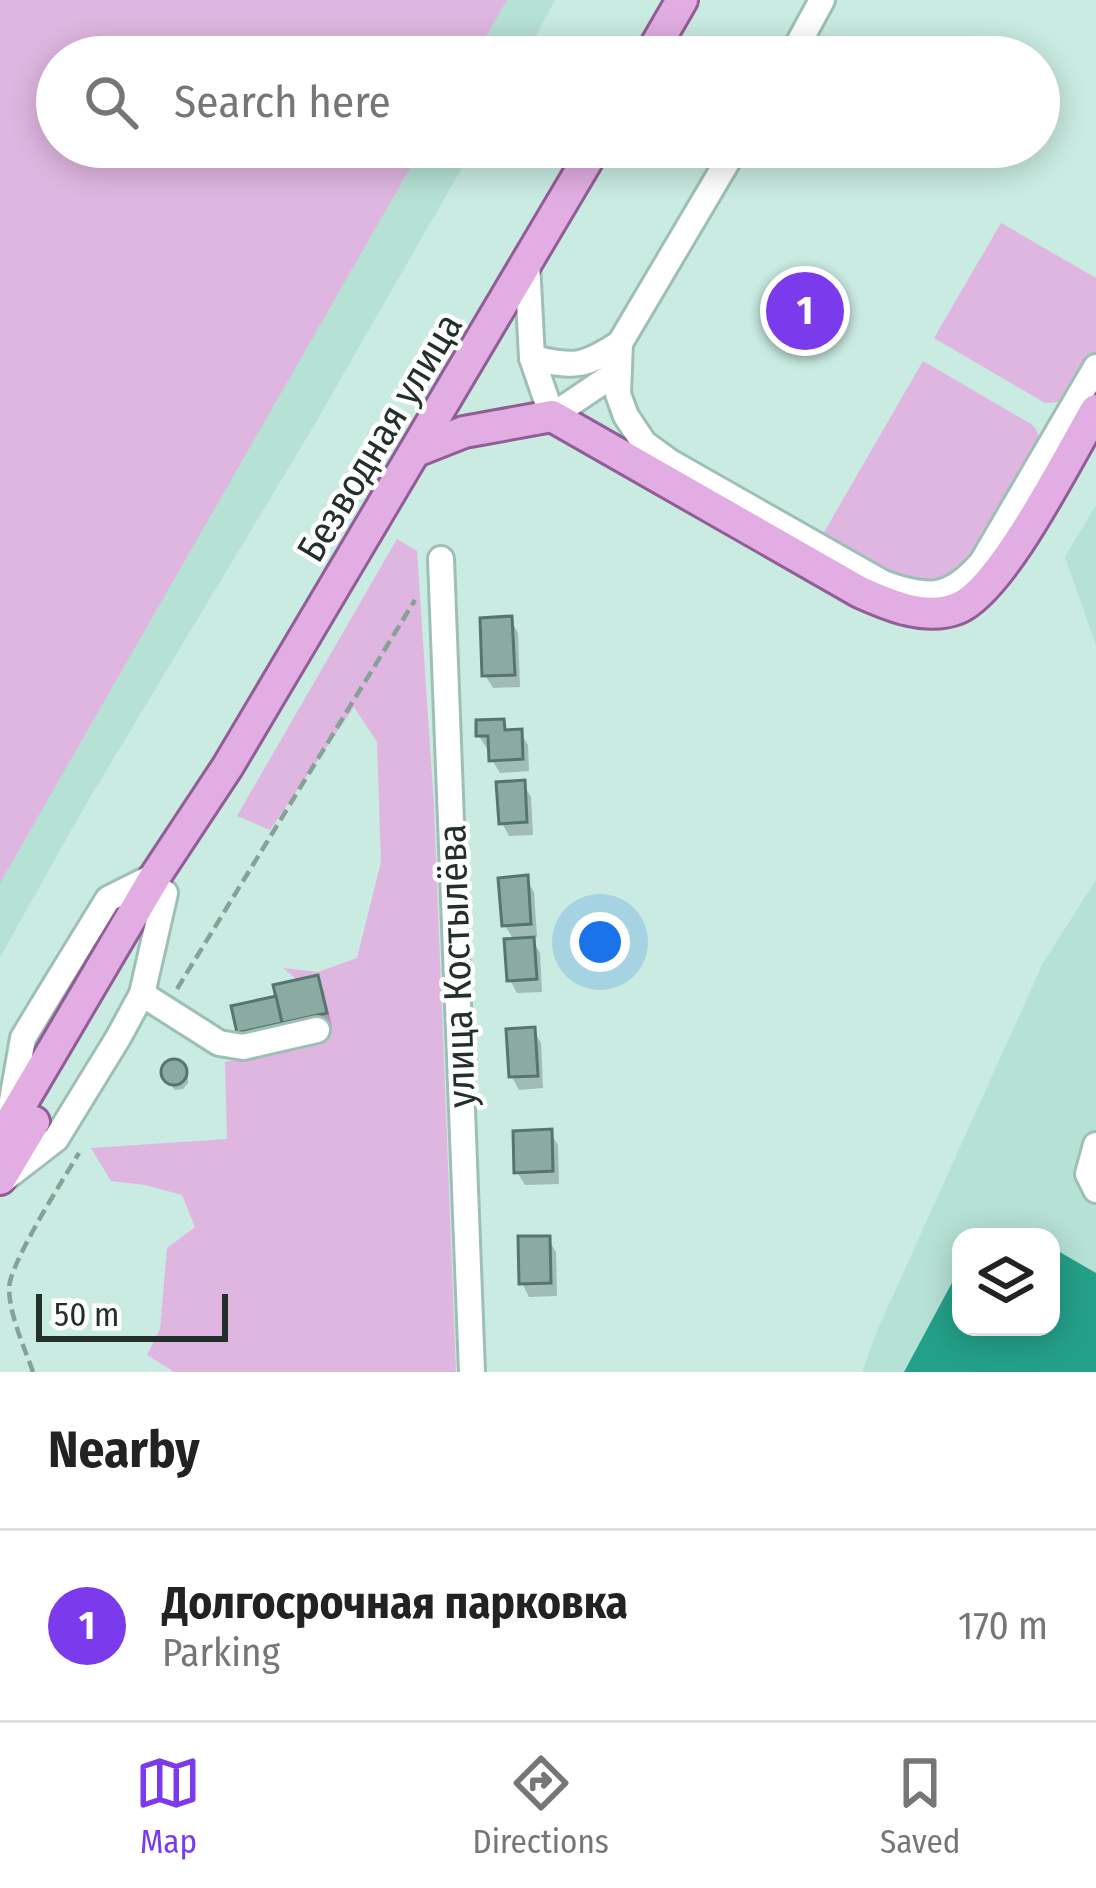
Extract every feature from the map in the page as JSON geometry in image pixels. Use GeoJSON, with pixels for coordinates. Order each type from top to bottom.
{"type":"FeatureCollection","features":[{"type":"Feature","properties":{"kind":"main road"},"geometry":{"type":"LineString","coordinates":[[661,36],[682,0]]}},
{"type":"Feature","properties":{"kind":"main road","name":"Безводная улица"},"geometry":{"type":"LineString","coordinates":[[0,1180],[161,884],[583,168]]}},
{"type":"Feature","properties":{"kind":"main road"},"geometry":{"type":"LineString","coordinates":[[416,451],[464,432],[552,416],[860,592],[926,613],[957,608],[981,592],[1009,558],[1096,410]]}},
{"type":"Feature","properties":{"kind":"main road","name":"Безводная улица"},"geometry":{"type":"LineString","coordinates":[[4,1134],[161,884]]}},
{"type":"Feature","properties":{"kind":"street"},"geometry":{"type":"LineString","coordinates":[[802,36],[822,0]]}},
{"type":"Feature","properties":{"kind":"street"},"geometry":{"type":"LineString","coordinates":[[724,168],[620,343],[618,394],[626,416],[644,443],[670,461],[883,583],[935,595],[964,583],[982,562],[1096,368]]}},
{"type":"Feature","properties":{"kind":"street"},"geometry":{"type":"LineString","coordinates":[[526,263],[532,358],[552,416],[617,372]]}},
{"type":"Feature","properties":{"kind":"street"},"geometry":{"type":"LineString","coordinates":[[532,358],[578,364],[620,343]]}},
{"type":"Feature","properties":{"kind":"street","name":"улица Костылёва"},"geometry":{"type":"LineString","coordinates":[[440,559],[472,1372]]}},
{"type":"Feature","properties":{"kind":"street"},"geometry":{"type":"LineString","coordinates":[[0,1180],[56,1139],[142,994],[161,884]]}},
{"type":"Feature","properties":{"kind":"street"},"geometry":{"type":"LineString","coordinates":[[142,994],[219,1043],[243,1047],[317,1030]]}},
{"type":"Feature","properties":{"kind":"street"},"geometry":{"type":"LineString","coordinates":[[1096,1145],[1088,1174],[1096,1190]]}},
{"type":"Feature","properties":{"kind":"path"},"geometry":{"type":"LineString","coordinates":[[165,1008],[416,600]]}},
{"type":"Feature","properties":{"kind":"path"},"geometry":{"type":"LineString","coordinates":[[33,1372],[4,1285],[84,1145]]}},
{"type":"Feature","properties":{"kind":"shaded area"},"geometry":{"type":"Polygon","coordinates":[[[0,0],[555,0],[535,36],[36,36],[36,168],[462,168],[0,957],[0,0]]]}},
{"type":"Feature","properties":{"kind":"shaded area"},"geometry":{"type":"Polygon","coordinates":[[[0,0],[507,0],[486,36],[36,36],[36,168],[410,168],[0,883],[0,0]]]}},
{"type":"Feature","properties":{"kind":"shaded area"},"geometry":{"type":"Polygon","coordinates":[[[1001,223],[1096,278],[1096,351],[1071,395],[1059,402],[1045,403],[934,338],[1001,223]]]}},
{"type":"Feature","properties":{"kind":"shaded area"},"geometry":{"type":"Polygon","coordinates":[[[923,361],[1031,424],[1040,441],[971,564],[934,587],[898,578],[823,534],[923,361]]]}},
{"type":"Feature","properties":{"kind":"shaded area"},"geometry":{"type":"Polygon","coordinates":[[[1096,505],[1096,645],[1065,557],[1096,505]]]}},
{"type":"Feature","properties":{"kind":"shaded area"},"geometry":{"type":"Polygon","coordinates":[[[397,539],[417,551],[434,807],[456,1372],[174,1372],[147,1355],[160,1329],[167,1248],[195,1227],[182,1195],[111,1181],[91,1148],[227,1139],[225,1062],[313,1045],[313,993],[283,968],[318,972],[357,958],[381,862],[377,742],[354,707],[270,830],[237,816],[397,539]]]}},
{"type":"Feature","properties":{"kind":"shaded area"},"geometry":{"type":"Polygon","coordinates":[[[1096,880],[1096,1372],[862,1372],[1043,963],[1096,880]]]}},
{"type":"Feature","properties":{"kind":"shaded area"},"geometry":{"type":"Polygon","coordinates":[[[1060,1252],[1096,1273],[1096,1372],[904,1372],[952,1283],[952,1336],[1060,1336],[1060,1252]]]}},
{"type":"Feature","properties":{"kind":"building"},"geometry":{"type":"Polygon","coordinates":[[[512,616],[515,675],[482,676],[480,618],[512,616]]]}},
{"type":"Feature","properties":{"kind":"building"},"geometry":{"type":"Polygon","coordinates":[[[504,719],[505,730],[522,729],[523,759],[489,761],[488,736],[476,736],[476,720],[504,719]]]}},
{"type":"Feature","properties":{"kind":"building"},"geometry":{"type":"Polygon","coordinates":[[[525,780],[527,822],[499,824],[496,782],[525,780]]]}},
{"type":"Feature","properties":{"kind":"building"},"geometry":{"type":"Polygon","coordinates":[[[528,875],[531,924],[502,926],[498,878],[528,875]]]}},
{"type":"Feature","properties":{"kind":"building"},"geometry":{"type":"Polygon","coordinates":[[[534,937],[537,979],[507,981],[504,939],[534,937]]]}},
{"type":"Feature","properties":{"kind":"building"},"geometry":{"type":"Polygon","coordinates":[[[318,975],[327,1013],[282,1023],[273,985],[318,975]]]}},
{"type":"Feature","properties":{"kind":"building"},"geometry":{"type":"Polygon","coordinates":[[[276,996],[282,1023],[237,1033],[231,1006],[276,996]]]}},
{"type":"Feature","properties":{"kind":"building"},"geometry":{"type":"Polygon","coordinates":[[[535,1027],[538,1076],[509,1077],[506,1029],[535,1027]]]}},
{"type":"Feature","properties":{"kind":"building"},"geometry":{"type":"Polygon","coordinates":[[[174,1059],[187,1072],[174,1085],[161,1072],[174,1059]]]}},
{"type":"Feature","properties":{"kind":"building"},"geometry":{"type":"Polygon","coordinates":[[[552,1129],[553,1171],[514,1173],[513,1131],[552,1129]]]}},
{"type":"Feature","properties":{"kind":"building"},"geometry":{"type":"Polygon","coordinates":[[[518,1236],[550,1236],[551,1283],[519,1284],[518,1236]]]}},
{"type":"Feature","properties":{"kind":"place","name":"Долгосрочная парковка"},"geometry":{"type":"Point","coordinates":[805,311]}}]}
